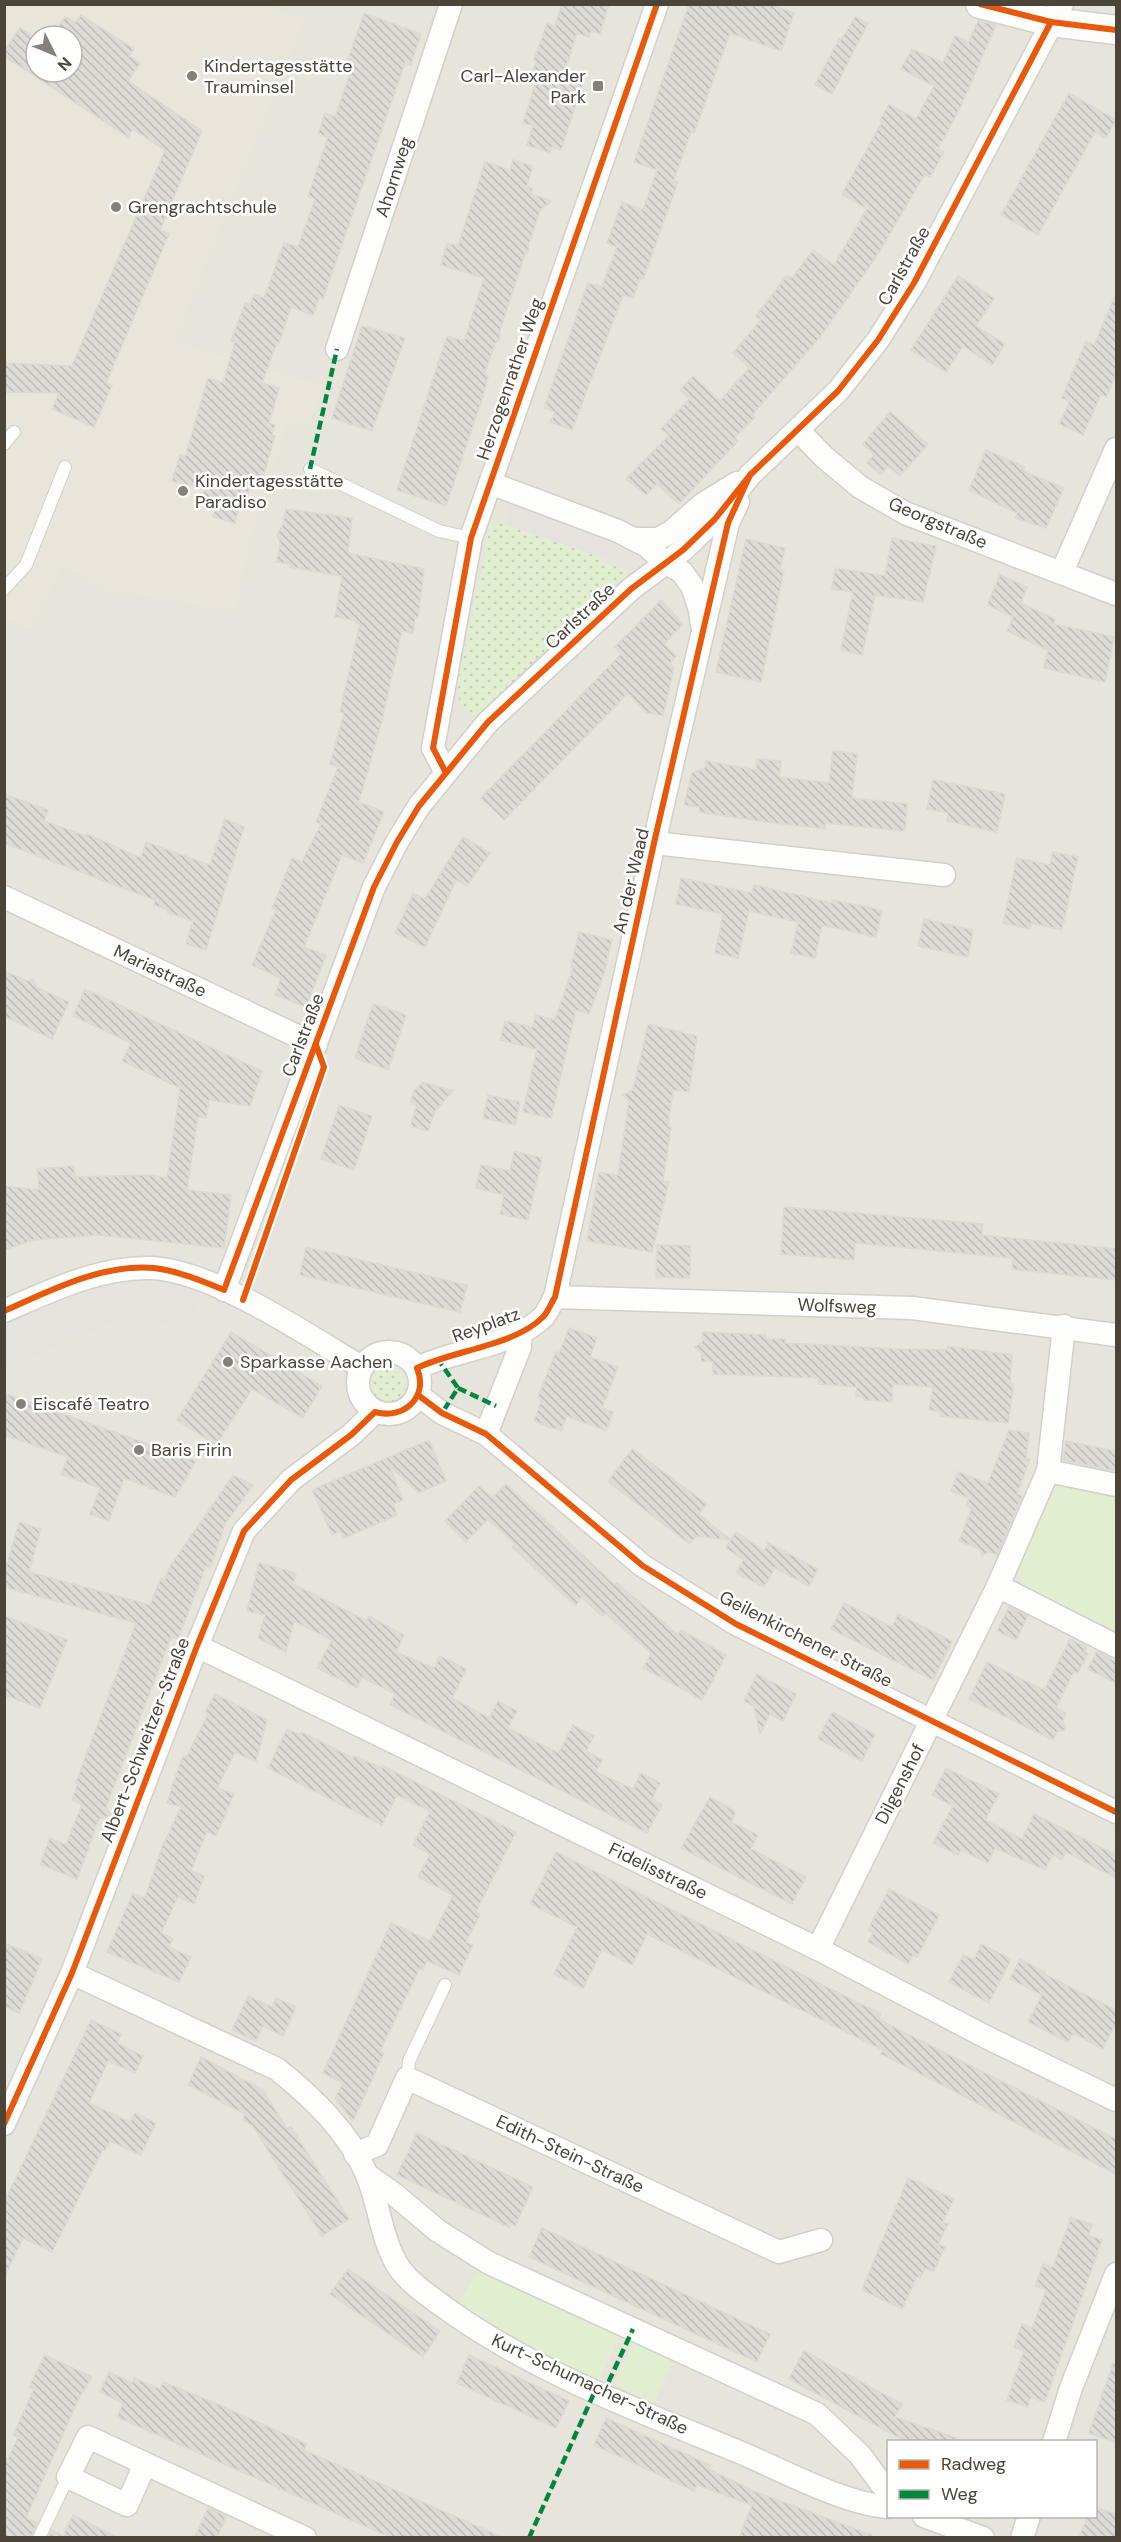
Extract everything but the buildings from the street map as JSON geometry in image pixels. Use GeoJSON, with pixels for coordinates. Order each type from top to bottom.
{"type":"FeatureCollection","features":[{"type":"Feature","properties":{"kind":"street","name":"Ahornweg"},"geometry":{"type":"LineString","coordinates":[[337,350],[451,4]]}},
{"type":"Feature","properties":{"kind":"street","name":"Herzogenrather Weg"},"geometry":{"type":"LineString","coordinates":[[445,771],[433,748],[471,538],[657,4]]}},
{"type":"Feature","properties":{"kind":"street"},"geometry":{"type":"LineString","coordinates":[[981,4],[1056,14],[1116,30]]}},
{"type":"Feature","properties":{"kind":"street","name":"Carlstraße"},"geometry":{"type":"LineString","coordinates":[[224,1290],[374,887],[397,842],[445,771],[488,722],[631,589],[664,562],[683,550],[715,519],[750,475],[799,431],[838,391],[878,340],[908,292],[1056,14]]}},
{"type":"Feature","properties":{"kind":"street","name":"Georgstraße"},"geometry":{"type":"LineString","coordinates":[[799,431],[824,457],[860,487],[905,513],[1116,594]]}},
{"type":"Feature","properties":{"kind":"street"},"geometry":{"type":"LineString","coordinates":[[1062,572],[1116,449]]}},
{"type":"Feature","properties":{"kind":"street","name":"Carlstraße"},"geometry":{"type":"LineString","coordinates":[[634,539],[658,538],[671,532],[704,504],[750,475]]}},
{"type":"Feature","properties":{"kind":"street","name":"An der Waad"},"geometry":{"type":"LineString","coordinates":[[555,1297],[654,843],[728,523],[750,475]]}},
{"type":"Feature","properties":{"kind":"street","name":"Carlstraße"},"geometry":{"type":"LineString","coordinates":[[490,483],[634,539],[664,562]]}},
{"type":"Feature","properties":{"kind":"street","name":"An der Waad"},"geometry":{"type":"LineString","coordinates":[[664,562],[682,572],[697,597],[702,617],[700,646]]}},
{"type":"Feature","properties":{"kind":"street","name":"An der Waad"},"geometry":{"type":"LineString","coordinates":[[654,843],[944,875]]}},
{"type":"Feature","properties":{"kind":"street","name":"Mariastraße"},"geometry":{"type":"LineString","coordinates":[[4,897],[316,1045]]}},
{"type":"Feature","properties":{"kind":"street"},"geometry":{"type":"LineString","coordinates":[[4,1311],[84,1279],[117,1271],[153,1268],[197,1279],[224,1290],[275,1316],[362,1367]]}},
{"type":"Feature","properties":{"kind":"street","name":"Wolfsweg"},"geometry":{"type":"LineString","coordinates":[[555,1297],[912,1308],[1064,1326],[1116,1335]]}},
{"type":"Feature","properties":{"kind":"street","name":"Reyplatz"},"geometry":{"type":"LineString","coordinates":[[417,1368],[436,1358],[521,1332],[543,1316],[555,1297]]}},
{"type":"Feature","properties":{"kind":"street","name":"Dilgenshof"},"geometry":{"type":"LineString","coordinates":[[818,1949],[998,1586],[1048,1471],[1064,1326]]}},
{"type":"Feature","properties":{"kind":"street"},"geometry":{"type":"LineString","coordinates":[[486,1434],[520,1347],[521,1332]]}},
{"type":"Feature","properties":{"kind":"street"},"geometry":{"type":"LineString","coordinates":[[383,1352],[396,1352],[408,1358],[417,1368],[420,1381],[418,1395],[408,1408],[401,1412],[384,1414],[375,1412],[362,1400],[357,1378],[362,1367],[371,1357],[383,1352]]}},
{"type":"Feature","properties":{"kind":"street","name":"Geilenkirchener Straße"},"geometry":{"type":"LineString","coordinates":[[418,1395],[442,1413],[486,1434],[652,1572],[736,1624],[933,1719],[1116,1812]]}},
{"type":"Feature","properties":{"kind":"street","name":"Albert-Schweitzer-Straße"},"geometry":{"type":"LineString","coordinates":[[4,2124],[72,1973],[197,1646],[244,1531],[291,1480],[351,1435],[375,1412]]}},
{"type":"Feature","properties":{"kind":"street"},"geometry":{"type":"LineString","coordinates":[[1048,1471],[1116,1485]]}},
{"type":"Feature","properties":{"kind":"street"},"geometry":{"type":"LineString","coordinates":[[998,1586],[1116,1646]]}},
{"type":"Feature","properties":{"kind":"street","name":"Fidelisstraße"},"geometry":{"type":"LineString","coordinates":[[197,1646],[818,1949],[986,2037],[1116,2100]]}},
{"type":"Feature","properties":{"kind":"street","name":"Kurt-Schumacher-Straße"},"geometry":{"type":"LineString","coordinates":[[72,1973],[277,2069],[305,2091],[331,2119],[367,2175],[388,2247],[400,2270],[422,2291],[478,2331],[596,2391],[684,2429],[860,2501],[871,2505],[887,2506]]}},
{"type":"Feature","properties":{"kind":"street"},"geometry":{"type":"LineString","coordinates":[[355,2154],[377,2145],[407,2079]]}},
{"type":"Feature","properties":{"kind":"street","name":"Edith-Stein-Straße"},"geometry":{"type":"LineString","coordinates":[[407,2079],[779,2252],[821,2240]]}},
{"type":"Feature","properties":{"kind":"street","name":"Kurt-Schumacher-Straße"},"geometry":{"type":"LineString","coordinates":[[367,2175],[394,2194],[438,2231],[489,2263],[818,2414],[860,2455],[887,2492]]}},
{"type":"Feature","properties":{"kind":"street"},"geometry":{"type":"LineString","coordinates":[[1054,2440],[1071,2388],[1116,2274]]}},
{"type":"Feature","properties":{"kind":"street"},"geometry":{"type":"LineString","coordinates":[[145,2464],[127,2505],[68,2477],[88,2437],[145,2464],[279,2532],[305,2538]]}},
{"type":"Feature","properties":{"kind":"street"},"geometry":{"type":"LineString","coordinates":[[927,2518],[982,2538]]}},
{"type":"Feature","properties":{"kind":"street"},"geometry":{"type":"LineString","coordinates":[[1022,2538],[1029,2518]]}},
{"type":"Feature","properties":{"kind":"lane"},"geometry":{"type":"LineString","coordinates":[[4,444],[14,432]]}},
{"type":"Feature","properties":{"kind":"lane"},"geometry":{"type":"LineString","coordinates":[[4,589],[26,565],[66,467]]}},
{"type":"Feature","properties":{"kind":"lane"},"geometry":{"type":"LineString","coordinates":[[310,469],[440,531],[471,538]]}},
{"type":"Feature","properties":{"kind":"lane"},"geometry":{"type":"LineString","coordinates":[[407,2079],[410,2061],[445,1985]]}},
{"type":"Feature","properties":{"kind":"lane"},"geometry":{"type":"LineString","coordinates":[[39,2538],[68,2477]]}},
{"type":"Feature","properties":{"kind":"shaded area","name":"Grengrachtschule"},"geometry":{"type":"Polygon","coordinates":[[[260,4],[304,20],[174,342],[325,386],[306,427],[287,423],[246,555],[235,611],[111,591],[63,566],[30,630],[5,618],[5,5],[260,4]]]}},
{"type":"Feature","properties":{"kind":"shaded area"},"geometry":{"type":"Polygon","coordinates":[[[5,5],[1116,5],[1116,2537],[5,2537],[5,5]]]}},
{"type":"Feature","properties":{"kind":"shaded area"},"geometry":{"type":"Polygon","coordinates":[[[512,504],[609,538],[602,558],[505,524],[512,504]]]}},
{"type":"Feature","properties":{"kind":"shaded area"},"geometry":{"type":"Polygon","coordinates":[[[151,1277],[200,1290],[187,1332],[142,1318],[115,1321],[5,1369],[5,1321],[97,1284],[151,1277]]]}},
{"type":"Feature","properties":{"kind":"green space"},"geometry":{"type":"Polygon","coordinates":[[[491,523],[505,524],[602,558],[603,562],[629,571],[476,717],[460,702],[458,681],[491,523]]]}},
{"type":"Feature","properties":{"kind":"green space"},"geometry":{"type":"Polygon","coordinates":[[[388,1368],[400,1373],[405,1385],[400,1397],[388,1402],[376,1397],[371,1385],[376,1373],[388,1368]]]}},
{"type":"Feature","properties":{"kind":"green space"},"geometry":{"type":"Polygon","coordinates":[[[1052,1483],[1116,1494],[1116,1631],[1024,1587],[1018,1573],[1052,1483]]]}},
{"type":"Feature","properties":{"kind":"green space"},"geometry":{"type":"Polygon","coordinates":[[[480,2267],[622,2330],[599,2381],[523,2349],[457,2305],[480,2267]]]}},
{"type":"Feature","properties":{"kind":"green space"},"geometry":{"type":"Polygon","coordinates":[[[633,2342],[674,2360],[654,2403],[614,2385],[633,2342]]]}},
{"type":"Feature","properties":{"kind":"marked path"},"geometry":{"type":"LineString","coordinates":[[310,469],[337,349]]}},
{"type":"Feature","properties":{"kind":"marked path"},"geometry":{"type":"LineString","coordinates":[[437,1358],[458,1388],[442,1413]]}},
{"type":"Feature","properties":{"kind":"marked path"},"geometry":{"type":"LineString","coordinates":[[458,1388],[496,1406]]}},
{"type":"Feature","properties":{"kind":"marked path"},"geometry":{"type":"LineString","coordinates":[[603,2394],[633,2329]]}},
{"type":"Feature","properties":{"kind":"marked path"},"geometry":{"type":"LineString","coordinates":[[529,2538],[595,2391]]}},
{"type":"Feature","properties":{"kind":"cycle path"},"geometry":{"type":"LineString","coordinates":[[445,771],[433,748],[471,538],[657,4]]}},
{"type":"Feature","properties":{"kind":"cycle path"},"geometry":{"type":"LineString","coordinates":[[980,4],[1051,22],[1116,30]]}},
{"type":"Feature","properties":{"kind":"cycle path"},"geometry":{"type":"LineString","coordinates":[[4,1311],[77,1280],[115,1270],[135,1268],[172,1271],[224,1290],[374,887],[419,806],[488,722],[631,589],[683,550],[715,519],[750,475],[838,391],[878,340],[914,283],[1051,22]]}},
{"type":"Feature","properties":{"kind":"cycle path"},"geometry":{"type":"LineString","coordinates":[[4,2124],[72,1973],[197,1646],[244,1531],[291,1480],[351,1435],[375,1412],[395,1413],[411,1404],[420,1388],[417,1368],[516,1335],[543,1317],[555,1297],[654,843],[728,523],[750,475]]}},
{"type":"Feature","properties":{"kind":"cycle path"},"geometry":{"type":"LineString","coordinates":[[243,1300],[324,1067],[316,1045]]}},
{"type":"Feature","properties":{"kind":"cycle path"},"geometry":{"type":"LineString","coordinates":[[418,1395],[442,1413],[486,1434],[643,1566],[736,1624],[1116,1812]]}},
{"type":"Feature","properties":{"kind":"place","name":"Kindertagesstätte Trauminsel"},"geometry":{"type":"Point","coordinates":[192,76]}},
{"type":"Feature","properties":{"kind":"place","name":"Carl-Alexander Park"},"geometry":{"type":"Point","coordinates":[598,86]}},
{"type":"Feature","properties":{"kind":"place","name":"Grengrachtschule"},"geometry":{"type":"Point","coordinates":[116,207]}},
{"type":"Feature","properties":{"kind":"place","name":"Kindertagesstätte Paradiso"},"geometry":{"type":"Point","coordinates":[183,491]}},
{"type":"Feature","properties":{"kind":"place","name":"Sparkasse Aachen"},"geometry":{"type":"Point","coordinates":[228,1362]}},
{"type":"Feature","properties":{"kind":"place","name":"Eiscafé Teatro"},"geometry":{"type":"Point","coordinates":[21,1404]}},
{"type":"Feature","properties":{"kind":"place","name":"Baris Firin"},"geometry":{"type":"Point","coordinates":[139,1450]}}]}
